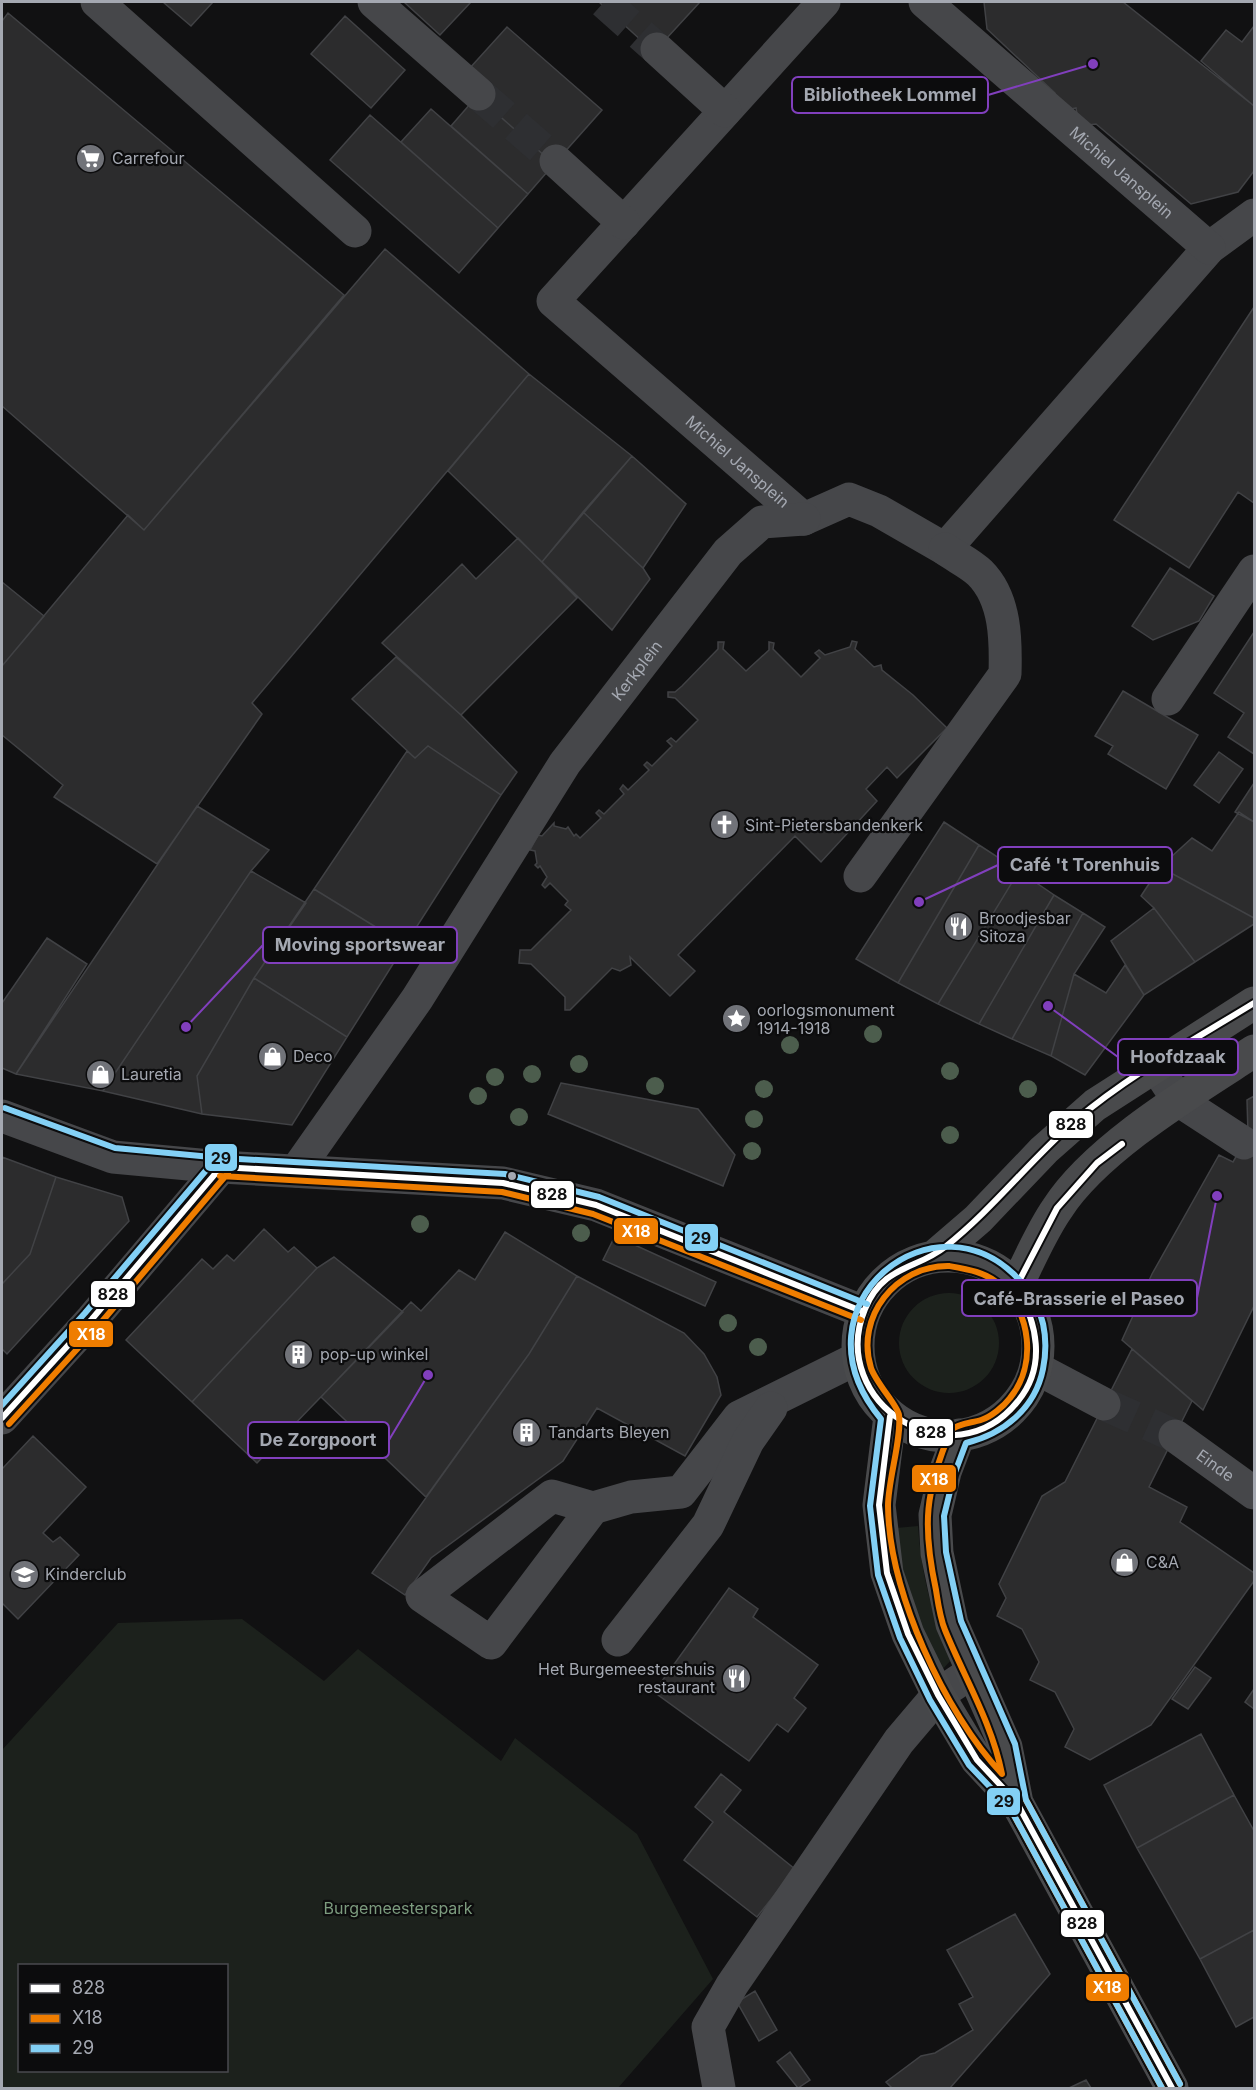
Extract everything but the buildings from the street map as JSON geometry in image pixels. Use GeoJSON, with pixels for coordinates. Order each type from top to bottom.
{"type":"FeatureCollection","features":[{"type":"Feature","properties":{"kind":"main road"},"geometry":{"type":"LineString","coordinates":[[935,1256],[965,1257],[993,1267],[1016,1287],[1031,1311],[1038,1339],[1035,1368],[1020,1400],[994,1424],[960,1435],[923,1433],[890,1416],[875,1399],[864,1380],[858,1358],[858,1335],[864,1312],[882,1284],[906,1266],[935,1256],[978,1220],[1044,1150],[1095,1105],[1254,1003]]}},
{"type":"Feature","properties":{"kind":"main road"},"geometry":{"type":"LineString","coordinates":[[1016,1287],[1057,1208],[1097,1163],[1178,1100],[1254,1052]]}},
{"type":"Feature","properties":{"kind":"main road"},"geometry":{"type":"LineString","coordinates":[[890,1416],[879,1505],[887,1573],[908,1634],[938,1695],[977,1760],[1017,1803],[1172,2088]]}},
{"type":"Feature","properties":{"kind":"main road"},"geometry":{"type":"LineString","coordinates":[[960,1435],[945,1472],[935,1515],[937,1553],[952,1624],[1006,1747],[1017,1803]]}},
{"type":"Feature","properties":{"kind":"street"},"geometry":{"type":"LineString","coordinates":[[97,2],[356,231]]}},
{"type":"Feature","properties":{"kind":"street"},"geometry":{"type":"LineString","coordinates":[[374,2],[479,94]]}},
{"type":"Feature","properties":{"kind":"street","name":"Michiel Jansplein"},"geometry":{"type":"LineString","coordinates":[[824,2],[553,301],[804,519],[849,499],[879,512],[945,549]]}},
{"type":"Feature","properties":{"kind":"street","name":"Michiel Jansplein"},"geometry":{"type":"LineString","coordinates":[[925,2],[1209,248]]}},
{"type":"Feature","properties":{"kind":"street"},"geometry":{"type":"LineString","coordinates":[[657,49],[725,111]]}},
{"type":"Feature","properties":{"kind":"street"},"geometry":{"type":"LineString","coordinates":[[556,162],[624,223]]}},
{"type":"Feature","properties":{"kind":"street"},"geometry":{"type":"LineString","coordinates":[[860,876],[1005,674],[1006,633],[994,595],[980,573],[945,549],[1209,248],[1254,215]]}},
{"type":"Feature","properties":{"kind":"street","name":"Kerkplein"},"geometry":{"type":"LineString","coordinates":[[296,1171],[417,999],[565,763],[728,552],[762,522],[804,519]]}},
{"type":"Feature","properties":{"kind":"street"},"geometry":{"type":"LineString","coordinates":[[1168,699],[1254,571]]}},
{"type":"Feature","properties":{"kind":"street"},"geometry":{"type":"LineString","coordinates":[[1155,1065],[1178,1100],[1244,1143]]}},
{"type":"Feature","properties":{"kind":"street"},"geometry":{"type":"LineString","coordinates":[[2,1116],[113,1158],[221,1167],[503,1183],[596,1205],[864,1312]]}},
{"type":"Feature","properties":{"kind":"street"},"geometry":{"type":"LineString","coordinates":[[2,1418],[92,1319],[221,1167]]}},
{"type":"Feature","properties":{"kind":"street"},"geometry":{"type":"LineString","coordinates":[[593,1508],[491,1643],[422,1596],[552,1496],[593,1508],[631,1497],[681,1492],[739,1417],[858,1358]]}},
{"type":"Feature","properties":{"kind":"street"},"geometry":{"type":"LineString","coordinates":[[1035,1368],[1104,1404]]}},
{"type":"Feature","properties":{"kind":"street"},"geometry":{"type":"LineString","coordinates":[[618,1640],[708,1525],[748,1441],[777,1400]]}},
{"type":"Feature","properties":{"kind":"street","name":"Einde"},"geometry":{"type":"LineString","coordinates":[[1175,1436],[1254,1493]]}},
{"type":"Feature","properties":{"kind":"street"},"geometry":{"type":"LineString","coordinates":[[719,2088],[708,2027],[732,1985],[899,1741],[938,1695],[972,1672]]}},
{"type":"Feature","properties":{"kind":"green space"},"geometry":{"type":"Polygon","coordinates":[[[939,1293],[959,1293],[985,1307],[996,1324],[999,1343],[996,1362],[985,1379],[959,1393],[939,1393],[921,1385],[907,1371],[899,1353],[899,1333],[907,1315],[921,1301],[939,1293]]]}},
{"type":"Feature","properties":{"kind":"green space"},"geometry":{"type":"Polygon","coordinates":[[[918,1526],[928,1594],[951,1660],[943,1669],[934,1662],[903,1572],[896,1528],[918,1526]]]}},
{"type":"Feature","properties":{"kind":"green space","name":"Burgemeesterspark"},"geometry":{"type":"Polygon","coordinates":[[[242,1619],[324,1681],[358,1649],[501,1761],[515,1738],[637,1834],[713,1979],[618,2088],[2,2088],[2,1750],[118,1623],[242,1619]]]}},
{"type":"Feature","properties":{"kind":"tunnel"},"geometry":{"type":"LineString","coordinates":[[604,2],[657,49]]}},
{"type":"Feature","properties":{"kind":"tunnel"},"geometry":{"type":"LineString","coordinates":[[479,94],[556,161]]}},
{"type":"Feature","properties":{"kind":"tunnel"},"geometry":{"type":"LineString","coordinates":[[1104,1404],[1175,1436]]}},
{"type":"Feature","properties":{"kind":"transit line","name":"828"},"geometry":{"type":"LineString","coordinates":[[1016,1287],[1034,1329],[1036,1359],[1033,1373],[1018,1401],[991,1424],[961,1434],[931,1433],[902,1421],[879,1401],[863,1375],[858,1343],[865,1309],[881,1284],[901,1270],[934,1254],[963,1232],[1059,1135],[1097,1103],[1163,1058],[1254,1003]]}},
{"type":"Feature","properties":{"kind":"transit line","name":"29"},"geometry":{"type":"LineString","coordinates":[[5,1108],[115,1148],[222,1158],[505,1174],[599,1197],[867,1304]]}},
{"type":"Feature","properties":{"kind":"transit line","name":"828"},"geometry":{"type":"LineString","coordinates":[[1016,1287],[1057,1208],[1097,1163],[1122,1144]]}},
{"type":"Feature","properties":{"kind":"transit line","name":"29"},"geometry":{"type":"LineString","coordinates":[[2,1405],[85,1313],[214,1161]]}},
{"type":"Feature","properties":{"kind":"transit line","name":"828"},"geometry":{"type":"LineString","coordinates":[[221,1167],[503,1183],[596,1205],[864,1312]]}},
{"type":"Feature","properties":{"kind":"transit line","name":"828"},"geometry":{"type":"LineString","coordinates":[[2,1418],[92,1319],[221,1167]]}},
{"type":"Feature","properties":{"kind":"transit line","name":"X18"},"geometry":{"type":"LineString","coordinates":[[9,1424],[99,1325],[228,1173]]}},
{"type":"Feature","properties":{"kind":"transit line","name":"X18"},"geometry":{"type":"LineString","coordinates":[[220,1176],[502,1192],[593,1214],[861,1320]]}},
{"type":"Feature","properties":{"kind":"transit line","name":"29"},"geometry":{"type":"LineString","coordinates":[[1162,2088],[1010,1808],[969,1765],[930,1700],[900,1638],[878,1575],[870,1506],[881,1419],[856,1376],[851,1336],[862,1300],[885,1271],[916,1253],[952,1247],[989,1256],[1023,1284],[1036,1303],[1040,1314],[1045,1335],[1045,1358],[1039,1383],[1025,1408],[1015,1418],[993,1433],[966,1443],[954,1475],[944,1516],[946,1552],[961,1621],[1015,1744],[1026,1800],[1180,2084]]}},
{"type":"Feature","properties":{"kind":"transit line","name":"X18"},"geometry":{"type":"LineString","coordinates":[[949,1266],[982,1274],[1000,1285],[1018,1309],[1027,1339],[1024,1370],[1019,1385],[1007,1401],[985,1419],[951,1430],[936,1472],[928,1509],[929,1546],[942,1621],[952,1648],[985,1718],[1002,1774],[980,1748],[960,1718],[924,1649],[909,1612],[898,1575],[888,1506],[899,1435],[899,1415],[871,1368],[868,1349],[869,1330],[875,1313],[884,1298],[897,1284],[912,1274],[930,1268],[949,1266]]}},
{"type":"Feature","properties":{"kind":"transit line","name":"828"},"geometry":{"type":"LineString","coordinates":[[890,1416],[879,1505],[887,1573],[908,1634],[938,1695],[977,1760],[1017,1803],[1172,2088]]}},
{"type":"Feature","properties":{"kind":"transit line","name":"X18"},"geometry":{"type":"LineString","coordinates":[[1026,1800],[1180,2084]]}},
{"type":"Feature","properties":{"kind":"transit line","name":"X18"},"geometry":{"type":"LineString","coordinates":[[1010,1808],[1162,2088]]}},
{"type":"Feature","properties":{"kind":"place","name":"Bibliotheek Lommel"},"geometry":{"type":"Point","coordinates":[1093,64]}},
{"type":"Feature","properties":{"kind":"place","name":"Carrefour"},"geometry":{"type":"Point","coordinates":[91,158]}},
{"type":"Feature","properties":{"kind":"place","name":"Sint-Pietersbandenkerk"},"geometry":{"type":"Point","coordinates":[724,825]}},
{"type":"Feature","properties":{"kind":"place","name":"Café 't Torenhuis"},"geometry":{"type":"Point","coordinates":[919,902]}},
{"type":"Feature","properties":{"kind":"place","name":"Broodjesbar Sitoza"},"geometry":{"type":"Point","coordinates":[958,927]}},
{"type":"Feature","properties":{"kind":"place","name":"Hoofdzaak"},"geometry":{"type":"Point","coordinates":[1048,1006]}},
{"type":"Feature","properties":{"kind":"place","name":"oorlogsmonument 1914-1918"},"geometry":{"type":"Point","coordinates":[736,1019]}},
{"type":"Feature","properties":{"kind":"place","name":"Moving sportswear"},"geometry":{"type":"Point","coordinates":[186,1027]}},
{"type":"Feature","properties":{"kind":"place","name":"Deco"},"geometry":{"type":"Point","coordinates":[272,1056]}},
{"type":"Feature","properties":{"kind":"place","name":"Lauretia"},"geometry":{"type":"Point","coordinates":[100,1074]}},
{"type":"Feature","properties":{"kind":"place","name":"Café-Brasserie el Paseo"},"geometry":{"type":"Point","coordinates":[1217,1196]}},
{"type":"Feature","properties":{"kind":"place","name":"pop-up winkel"},"geometry":{"type":"Point","coordinates":[299,1354]}},
{"type":"Feature","properties":{"kind":"place","name":"De Zorgpoort"},"geometry":{"type":"Point","coordinates":[428,1375]}},
{"type":"Feature","properties":{"kind":"place","name":"Tandarts Bleyen"},"geometry":{"type":"Point","coordinates":[527,1432]}},
{"type":"Feature","properties":{"kind":"place","name":"C&A"},"geometry":{"type":"Point","coordinates":[1125,1562]}},
{"type":"Feature","properties":{"kind":"place","name":"Kinderclub"},"geometry":{"type":"Point","coordinates":[24,1574]}},
{"type":"Feature","properties":{"kind":"place","name":"Het Burgemeestershuis restaurant"},"geometry":{"type":"Point","coordinates":[736,1678]}}]}
